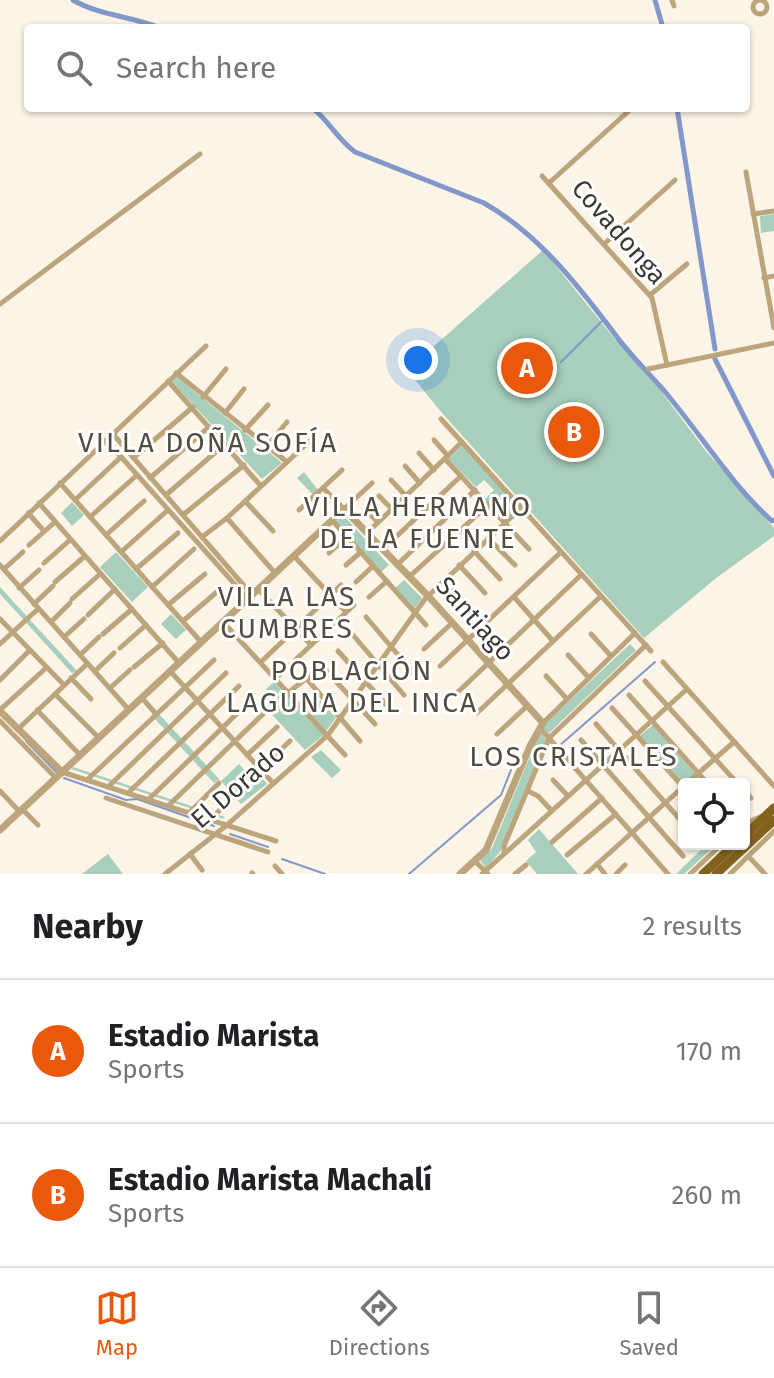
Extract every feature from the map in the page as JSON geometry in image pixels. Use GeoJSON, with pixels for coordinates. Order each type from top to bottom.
{"type":"FeatureCollection","features":[{"type":"Feature","properties":{"kind":"main road"},"geometry":{"type":"LineString","coordinates":[[750,831],[772,814]]}},
{"type":"Feature","properties":{"kind":"main road"},"geometry":{"type":"LineString","coordinates":[[716,874],[772,814]]}},
{"type":"Feature","properties":{"kind":"main road"},"geometry":{"type":"LineString","coordinates":[[703,874],[729,850]]}},
{"type":"Feature","properties":{"kind":"street"},"geometry":{"type":"LineString","coordinates":[[756,2],[765,2],[772,8],[759,15],[753,8],[756,2]]}},
{"type":"Feature","properties":{"kind":"street"},"geometry":{"type":"LineString","coordinates":[[549,183],[628,112]]}},
{"type":"Feature","properties":{"kind":"street"},"geometry":{"type":"LineString","coordinates":[[0,304],[200,154]]}},
{"type":"Feature","properties":{"kind":"street"},"geometry":{"type":"LineString","coordinates":[[746,172],[774,328]]}},
{"type":"Feature","properties":{"kind":"street","name":"Covadonga"},"geometry":{"type":"LineString","coordinates":[[542,176],[650,295],[667,365]]}},
{"type":"Feature","properties":{"kind":"street"},"geometry":{"type":"LineString","coordinates":[[604,244],[675,180]]}},
{"type":"Feature","properties":{"kind":"street"},"geometry":{"type":"LineString","coordinates":[[753,214],[774,211]]}},
{"type":"Feature","properties":{"kind":"street"},"geometry":{"type":"LineString","coordinates":[[650,295],[687,264]]}},
{"type":"Feature","properties":{"kind":"street"},"geometry":{"type":"LineString","coordinates":[[764,278],[774,276]]}},
{"type":"Feature","properties":{"kind":"street"},"geometry":{"type":"LineString","coordinates":[[648,369],[774,343]]}},
{"type":"Feature","properties":{"kind":"street"},"geometry":{"type":"LineString","coordinates":[[0,541],[206,346]]}},
{"type":"Feature","properties":{"kind":"street"},"geometry":{"type":"LineString","coordinates":[[203,397],[226,369]]}},
{"type":"Feature","properties":{"kind":"street"},"geometry":{"type":"LineString","coordinates":[[176,373],[287,462]]}},
{"type":"Feature","properties":{"kind":"street"},"geometry":{"type":"LineString","coordinates":[[168,381],[261,486]]}},
{"type":"Feature","properties":{"kind":"street"},"geometry":{"type":"LineString","coordinates":[[225,413],[244,389]]}},
{"type":"Feature","properties":{"kind":"street"},"geometry":{"type":"LineString","coordinates":[[245,430],[268,405]]}},
{"type":"Feature","properties":{"kind":"street"},"geometry":{"type":"LineString","coordinates":[[133,458],[193,407]]}},
{"type":"Feature","properties":{"kind":"street"},"geometry":{"type":"LineString","coordinates":[[441,419],[651,651]]}},
{"type":"Feature","properties":{"kind":"street"},"geometry":{"type":"LineString","coordinates":[[267,446],[287,422]]}},
{"type":"Feature","properties":{"kind":"street"},"geometry":{"type":"LineString","coordinates":[[150,478],[209,427]]}},
{"type":"Feature","properties":{"kind":"street"},"geometry":{"type":"LineString","coordinates":[[113,434],[253,594]]}},
{"type":"Feature","properties":{"kind":"street"},"geometry":{"type":"LineString","coordinates":[[202,537],[227,518],[314,437]]}},
{"type":"Feature","properties":{"kind":"street"},"geometry":{"type":"LineString","coordinates":[[106,440],[168,510],[253,594],[297,629],[311,645]]}},
{"type":"Feature","properties":{"kind":"street"},"geometry":{"type":"LineString","coordinates":[[434,440],[461,476],[529,549]]}},
{"type":"Feature","properties":{"kind":"street"},"geometry":{"type":"LineString","coordinates":[[367,533],[462,442]]}},
{"type":"Feature","properties":{"kind":"street"},"geometry":{"type":"LineString","coordinates":[[166,495],[225,444]]}},
{"type":"Feature","properties":{"kind":"street"},"geometry":{"type":"LineString","coordinates":[[419,453],[434,470]]}},
{"type":"Feature","properties":{"kind":"street"},"geometry":{"type":"LineString","coordinates":[[75,500],[121,457]]}},
{"type":"Feature","properties":{"kind":"street"},"geometry":{"type":"LineString","coordinates":[[183,515],[244,465]]}},
{"type":"Feature","properties":{"kind":"street"},"geometry":{"type":"LineString","coordinates":[[405,466],[420,483]]}},
{"type":"Feature","properties":{"kind":"street"},"geometry":{"type":"LineString","coordinates":[[299,510],[342,470]]}},
{"type":"Feature","properties":{"kind":"street"},"geometry":{"type":"LineString","coordinates":[[90,517],[137,474]]}},
{"type":"Feature","properties":{"kind":"street"},"geometry":{"type":"LineString","coordinates":[[383,550],[461,476]]}},
{"type":"Feature","properties":{"kind":"street"},"geometry":{"type":"LineString","coordinates":[[391,480],[406,496]]}},
{"type":"Feature","properties":{"kind":"street"},"geometry":{"type":"LineString","coordinates":[[60,483],[201,642]]}},
{"type":"Feature","properties":{"kind":"street"},"geometry":{"type":"LineString","coordinates":[[1,827],[372,483]]}},
{"type":"Feature","properties":{"kind":"street"},"geometry":{"type":"LineString","coordinates":[[323,488],[344,509]]}},
{"type":"Feature","properties":{"kind":"street"},"geometry":{"type":"LineString","coordinates":[[397,565],[475,490]]}},
{"type":"Feature","properties":{"kind":"street"},"geometry":{"type":"LineString","coordinates":[[379,496],[392,509]]}},
{"type":"Feature","properties":{"kind":"street"},"geometry":{"type":"LineString","coordinates":[[106,535],[144,501]]}},
{"type":"Feature","properties":{"kind":"street"},"geometry":{"type":"LineString","coordinates":[[245,501],[273,531]]}},
{"type":"Feature","properties":{"kind":"street"},"geometry":{"type":"LineString","coordinates":[[39,503],[179,663]]}},
{"type":"Feature","properties":{"kind":"street"},"geometry":{"type":"LineString","coordinates":[[409,577],[488,505]]}},
{"type":"Feature","properties":{"kind":"street","name":"El Dorado"},"geometry":{"type":"LineString","coordinates":[[165,874],[227,825],[328,735],[428,596],[521,508]]}},
{"type":"Feature","properties":{"kind":"street","name":"Santiago"},"geometry":{"type":"LineString","coordinates":[[344,509],[428,596],[541,725]]}},
{"type":"Feature","properties":{"kind":"street"},"geometry":{"type":"LineString","coordinates":[[121,552],[168,510]]}},
{"type":"Feature","properties":{"kind":"street"},"geometry":{"type":"LineString","coordinates":[[365,510],[378,522]]}},
{"type":"Feature","properties":{"kind":"street"},"geometry":{"type":"LineString","coordinates":[[28,513],[44,531]]}},
{"type":"Feature","properties":{"kind":"street"},"geometry":{"type":"LineString","coordinates":[[227,518],[275,573]]}},
{"type":"Feature","properties":{"kind":"street"},"geometry":{"type":"LineString","coordinates":[[332,520],[426,625]]}},
{"type":"Feature","properties":{"kind":"street"},"geometry":{"type":"LineString","coordinates":[[29,545],[55,522]]}},
{"type":"Feature","properties":{"kind":"street"},"geometry":{"type":"LineString","coordinates":[[136,569],[178,533]]}},
{"type":"Feature","properties":{"kind":"street"},"geometry":{"type":"LineString","coordinates":[[329,553],[347,537]]}},
{"type":"Feature","properties":{"kind":"street"},"geometry":{"type":"LineString","coordinates":[[488,538],[515,565]]}},
{"type":"Feature","properties":{"kind":"street"},"geometry":{"type":"LineString","coordinates":[[44,563],[70,540]]}},
{"type":"Feature","properties":{"kind":"street"},"geometry":{"type":"LineString","coordinates":[[152,587],[194,549]]}},
{"type":"Feature","properties":{"kind":"street"},"geometry":{"type":"LineString","coordinates":[[474,551],[500,579]]}},
{"type":"Feature","properties":{"kind":"street"},"geometry":{"type":"LineString","coordinates":[[23,552],[2,567],[129,710]]}},
{"type":"Feature","properties":{"kind":"street"},"geometry":{"type":"LineString","coordinates":[[346,565],[361,552]]}},
{"type":"Feature","properties":{"kind":"street"},"geometry":{"type":"LineString","coordinates":[[440,666],[561,552]]}},
{"type":"Feature","properties":{"kind":"street"},"geometry":{"type":"LineString","coordinates":[[0,644],[54,584],[85,556]]}},
{"type":"Feature","properties":{"kind":"street"},"geometry":{"type":"LineString","coordinates":[[294,556],[346,612]]}},
{"type":"Feature","properties":{"kind":"street"},"geometry":{"type":"LineString","coordinates":[[459,565],[485,593]]}},
{"type":"Feature","properties":{"kind":"street"},"geometry":{"type":"LineString","coordinates":[[356,582],[373,566]]}},
{"type":"Feature","properties":{"kind":"street"},"geometry":{"type":"LineString","coordinates":[[19,588],[39,570]]}},
{"type":"Feature","properties":{"kind":"street"},"geometry":{"type":"LineString","coordinates":[[51,622],[100,574]]}},
{"type":"Feature","properties":{"kind":"street"},"geometry":{"type":"LineString","coordinates":[[168,605],[205,574]]}},
{"type":"Feature","properties":{"kind":"street"},"geometry":{"type":"LineString","coordinates":[[458,692],[581,575]]}},
{"type":"Feature","properties":{"kind":"street"},"geometry":{"type":"LineString","coordinates":[[444,580],[470,607]]}},
{"type":"Feature","properties":{"kind":"street"},"geometry":{"type":"LineString","coordinates":[[369,597],[387,581]]}},
{"type":"Feature","properties":{"kind":"street"},"geometry":{"type":"LineString","coordinates":[[261,662],[341,585]]}},
{"type":"Feature","properties":{"kind":"street"},"geometry":{"type":"LineString","coordinates":[[64,637],[115,589]]}},
{"type":"Feature","properties":{"kind":"street"},"geometry":{"type":"LineString","coordinates":[[183,621],[218,591]]}},
{"type":"Feature","properties":{"kind":"street"},"geometry":{"type":"LineString","coordinates":[[514,597],[553,641]]}},
{"type":"Feature","properties":{"kind":"street"},"geometry":{"type":"LineString","coordinates":[[477,713],[600,597]]}},
{"type":"Feature","properties":{"kind":"street"},"geometry":{"type":"LineString","coordinates":[[276,678],[354,605]]}},
{"type":"Feature","properties":{"kind":"street"},"geometry":{"type":"LineString","coordinates":[[80,655],[132,609]]}},
{"type":"Feature","properties":{"kind":"street"},"geometry":{"type":"LineString","coordinates":[[366,617],[416,676]]}},
{"type":"Feature","properties":{"kind":"street"},"geometry":{"type":"LineString","coordinates":[[0,619],[64,685]]}},
{"type":"Feature","properties":{"kind":"street"},"geometry":{"type":"LineString","coordinates":[[223,622],[345,755]]}},
{"type":"Feature","properties":{"kind":"street"},"geometry":{"type":"LineString","coordinates":[[424,649],[452,623]]}},
{"type":"Feature","properties":{"kind":"street"},"geometry":{"type":"LineString","coordinates":[[120,648],[146,625]]}},
{"type":"Feature","properties":{"kind":"street"},"geometry":{"type":"LineString","coordinates":[[460,874],[489,846],[541,725],[635,633]]}},
{"type":"Feature","properties":{"kind":"street"},"geometry":{"type":"LineString","coordinates":[[591,634],[611,656]]}},
{"type":"Feature","properties":{"kind":"street"},"geometry":{"type":"LineString","coordinates":[[353,635],[404,695]]}},
{"type":"Feature","properties":{"kind":"street"},"geometry":{"type":"LineString","coordinates":[[110,688],[163,643]]}},
{"type":"Feature","properties":{"kind":"street"},"geometry":{"type":"LineString","coordinates":[[504,853],[504,846],[549,738],[646,645]]}},
{"type":"Feature","properties":{"kind":"street"},"geometry":{"type":"LineString","coordinates":[[0,680],[30,650]]}},
{"type":"Feature","properties":{"kind":"street"},"geometry":{"type":"LineString","coordinates":[[338,651],[391,710]]}},
{"type":"Feature","properties":{"kind":"street"},"geometry":{"type":"LineString","coordinates":[[95,671],[114,653]]}},
{"type":"Feature","properties":{"kind":"street"},"geometry":{"type":"LineString","coordinates":[[568,655],[589,678]]}},
{"type":"Feature","properties":{"kind":"street"},"geometry":{"type":"LineString","coordinates":[[87,780],[214,660]]}},
{"type":"Feature","properties":{"kind":"street"},"geometry":{"type":"LineString","coordinates":[[663,662],[774,786]]}},
{"type":"Feature","properties":{"kind":"street"},"geometry":{"type":"LineString","coordinates":[[18,729],[87,663]]}},
{"type":"Feature","properties":{"kind":"street"},"geometry":{"type":"LineString","coordinates":[[289,692],[322,666],[375,724]]}},
{"type":"Feature","properties":{"kind":"street"},"geometry":{"type":"LineString","coordinates":[[46,667],[0,711],[59,775]]}},
{"type":"Feature","properties":{"kind":"street"},"geometry":{"type":"LineString","coordinates":[[170,671],[273,783]]}},
{"type":"Feature","properties":{"kind":"street"},"geometry":{"type":"LineString","coordinates":[[108,787],[226,673]]}},
{"type":"Feature","properties":{"kind":"street"},"geometry":{"type":"LineString","coordinates":[[546,676],[567,699]]}},
{"type":"Feature","properties":{"kind":"street"},"geometry":{"type":"LineString","coordinates":[[71,678],[91,699]]}},
{"type":"Feature","properties":{"kind":"street"},"geometry":{"type":"LineString","coordinates":[[306,678],[360,741]]}},
{"type":"Feature","properties":{"kind":"street"},"geometry":{"type":"LineString","coordinates":[[645,681],[732,778]]}},
{"type":"Feature","properties":{"kind":"street"},"geometry":{"type":"LineString","coordinates":[[128,793],[239,686]]}},
{"type":"Feature","properties":{"kind":"street"},"geometry":{"type":"LineString","coordinates":[[475,861],[485,873],[687,689]]}},
{"type":"Feature","properties":{"kind":"street"},"geometry":{"type":"LineString","coordinates":[[55,694],[99,738]]}},
{"type":"Feature","properties":{"kind":"street"},"geometry":{"type":"LineString","coordinates":[[629,695],[703,778]]}},
{"type":"Feature","properties":{"kind":"street"},"geometry":{"type":"LineString","coordinates":[[142,698],[156,714]]}},
{"type":"Feature","properties":{"kind":"street"},"geometry":{"type":"LineString","coordinates":[[148,800],[251,700]]}},
{"type":"Feature","properties":{"kind":"street"},"geometry":{"type":"LineString","coordinates":[[497,734],[527,706]]}},
{"type":"Feature","properties":{"kind":"street"},"geometry":{"type":"LineString","coordinates":[[612,708],[678,780]]}},
{"type":"Feature","properties":{"kind":"street"},"geometry":{"type":"LineString","coordinates":[[37,710],[80,755]]}},
{"type":"Feature","properties":{"kind":"street"},"geometry":{"type":"LineString","coordinates":[[168,806],[264,713]]}},
{"type":"Feature","properties":{"kind":"street"},"geometry":{"type":"LineString","coordinates":[[0,721],[59,775],[87,780],[276,841]]}},
{"type":"Feature","properties":{"kind":"street"},"geometry":{"type":"LineString","coordinates":[[596,724],[678,817]]}},
{"type":"Feature","properties":{"kind":"street"},"geometry":{"type":"LineString","coordinates":[[541,725],[668,874]]}},
{"type":"Feature","properties":{"kind":"street"},"geometry":{"type":"LineString","coordinates":[[247,755],[277,727]]}},
{"type":"Feature","properties":{"kind":"street"},"geometry":{"type":"LineString","coordinates":[[581,740],[683,856]]}},
{"type":"Feature","properties":{"kind":"street"},"geometry":{"type":"LineString","coordinates":[[260,769],[290,741]]}},
{"type":"Feature","properties":{"kind":"street"},"geometry":{"type":"LineString","coordinates":[[693,778],[734,742]]}},
{"type":"Feature","properties":{"kind":"street"},"geometry":{"type":"LineString","coordinates":[[553,780],[568,796]]}},
{"type":"Feature","properties":{"kind":"street"},"geometry":{"type":"LineString","coordinates":[[189,813],[219,783]]}},
{"type":"Feature","properties":{"kind":"street"},"geometry":{"type":"LineString","coordinates":[[0,791],[38,825]]}},
{"type":"Feature","properties":{"kind":"street"},"geometry":{"type":"LineString","coordinates":[[528,791],[538,796],[552,811]]}},
{"type":"Feature","properties":{"kind":"street"},"geometry":{"type":"LineString","coordinates":[[586,874],[678,791]]}},
{"type":"Feature","properties":{"kind":"street"},"geometry":{"type":"LineString","coordinates":[[106,798],[268,852]]}},
{"type":"Feature","properties":{"kind":"street"},"geometry":{"type":"LineString","coordinates":[[210,820],[232,798]]}},
{"type":"Feature","properties":{"kind":"street"},"geometry":{"type":"LineString","coordinates":[[552,842],[602,798]]}},
{"type":"Feature","properties":{"kind":"street"},"geometry":{"type":"LineString","coordinates":[[567,855],[616,814]]}},
{"type":"Feature","properties":{"kind":"street"},"geometry":{"type":"LineString","coordinates":[[750,820],[772,814]]}},
{"type":"Feature","properties":{"kind":"street"},"geometry":{"type":"LineString","coordinates":[[730,874],[773,834]]}},
{"type":"Feature","properties":{"kind":"street"},"geometry":{"type":"LineString","coordinates":[[690,874],[716,850]]}},
{"type":"Feature","properties":{"kind":"street"},"geometry":{"type":"LineString","coordinates":[[190,854],[202,870]]}},
{"type":"Feature","properties":{"kind":"street"},"geometry":{"type":"LineString","coordinates":[[749,857],[765,874]]}},
{"type":"Feature","properties":{"kind":"street"},"geometry":{"type":"LineString","coordinates":[[597,864],[605,874]]}},
{"type":"Feature","properties":{"kind":"street"},"geometry":{"type":"LineString","coordinates":[[515,874],[526,865]]}},
{"type":"Feature","properties":{"kind":"street"},"geometry":{"type":"LineString","coordinates":[[616,874],[625,865]]}},
{"type":"Feature","properties":{"kind":"street"},"geometry":{"type":"LineString","coordinates":[[275,866],[282,874]]}},
{"type":"Feature","properties":{"kind":"green space"},"geometry":{"type":"Polygon","coordinates":[[[774,214],[774,231],[761,233],[760,216],[774,214]]]}},
{"type":"Feature","properties":{"kind":"green space"},"geometry":{"type":"Polygon","coordinates":[[[543,250],[614,338],[641,364],[705,450],[774,528],[774,536],[715,579],[644,638],[407,370],[543,250]]]}},
{"type":"Feature","properties":{"kind":"green space"},"geometry":{"type":"Polygon","coordinates":[[[177,377],[282,463],[262,479],[172,382],[177,377]]]}},
{"type":"Feature","properties":{"kind":"green space"},"geometry":{"type":"Polygon","coordinates":[[[463,445],[519,508],[505,520],[485,499],[494,490],[484,480],[476,487],[448,459],[463,445]]]}},
{"type":"Feature","properties":{"kind":"green space"},"geometry":{"type":"Polygon","coordinates":[[[304,472],[325,499],[321,503],[297,478],[304,472]]]}},
{"type":"Feature","properties":{"kind":"green space"},"geometry":{"type":"Polygon","coordinates":[[[72,502],[84,515],[72,526],[61,513],[72,502]]]}},
{"type":"Feature","properties":{"kind":"green space"},"geometry":{"type":"Polygon","coordinates":[[[343,515],[389,565],[380,573],[335,523],[343,515]]]}},
{"type":"Feature","properties":{"kind":"green space"},"geometry":{"type":"Polygon","coordinates":[[[116,552],[148,587],[132,602],[100,567],[116,552]]]}},
{"type":"Feature","properties":{"kind":"green space"},"geometry":{"type":"Polygon","coordinates":[[[404,580],[422,598],[413,611],[394,589],[404,580]]]}},
{"type":"Feature","properties":{"kind":"green space"},"geometry":{"type":"Polygon","coordinates":[[[0,587],[77,671],[72,673],[0,594],[0,587]]]}},
{"type":"Feature","properties":{"kind":"green space"},"geometry":{"type":"Polygon","coordinates":[[[171,614],[186,630],[176,639],[161,624],[171,614]]]}},
{"type":"Feature","properties":{"kind":"green space"},"geometry":{"type":"Polygon","coordinates":[[[630,644],[636,650],[548,734],[543,728],[548,721],[630,644]]]}},
{"type":"Feature","properties":{"kind":"green space"},"geometry":{"type":"Polygon","coordinates":[[[274,682],[325,734],[305,750],[264,706],[273,697],[266,689],[274,682]]]}},
{"type":"Feature","properties":{"kind":"green space"},"geometry":{"type":"Polygon","coordinates":[[[320,700],[336,718],[326,731],[308,711],[320,700]]]}},
{"type":"Feature","properties":{"kind":"green space"},"geometry":{"type":"Polygon","coordinates":[[[159,714],[219,779],[214,783],[154,718],[159,714]]]}},
{"type":"Feature","properties":{"kind":"green space"},"geometry":{"type":"Polygon","coordinates":[[[653,725],[699,778],[678,778],[678,781],[638,737],[653,725]]]}},
{"type":"Feature","properties":{"kind":"green space"},"geometry":{"type":"Polygon","coordinates":[[[540,732],[546,739],[500,852],[486,868],[480,860],[492,848],[540,732]]]}},
{"type":"Feature","properties":{"kind":"green space"},"geometry":{"type":"Polygon","coordinates":[[[321,750],[341,770],[332,778],[311,757],[321,750]]]}},
{"type":"Feature","properties":{"kind":"green space"},"geometry":{"type":"Polygon","coordinates":[[[239,764],[253,780],[260,775],[267,784],[241,804],[221,781],[239,764]]]}},
{"type":"Feature","properties":{"kind":"green space"},"geometry":{"type":"Polygon","coordinates":[[[73,767],[225,817],[223,819],[71,769],[73,767]]]}},
{"type":"Feature","properties":{"kind":"green space"},"geometry":{"type":"Polygon","coordinates":[[[539,829],[578,874],[537,874],[526,861],[536,852],[528,840],[539,829]]]}},
{"type":"Feature","properties":{"kind":"green space"},"geometry":{"type":"Polygon","coordinates":[[[701,850],[710,850],[684,874],[676,874],[701,850]]]}},
{"type":"Feature","properties":{"kind":"green space"},"geometry":{"type":"Polygon","coordinates":[[[108,854],[123,874],[82,874],[108,854]]]}},
{"type":"Feature","properties":{"kind":"waterway"},"geometry":{"type":"LineString","coordinates":[[73,0],[147,24]]}},
{"type":"Feature","properties":{"kind":"waterway"},"geometry":{"type":"LineString","coordinates":[[655,0],[662,24]]}},
{"type":"Feature","properties":{"kind":"waterway"},"geometry":{"type":"LineString","coordinates":[[317,112],[355,152],[484,203],[504,215],[539,245],[666,393],[743,491],[774,520]]}},
{"type":"Feature","properties":{"kind":"waterway"},"geometry":{"type":"LineString","coordinates":[[678,112],[715,349]]}},
{"type":"Feature","properties":{"kind":"waterway"},"geometry":{"type":"LineString","coordinates":[[561,362],[604,319]]}},
{"type":"Feature","properties":{"kind":"waterway"},"geometry":{"type":"LineString","coordinates":[[715,359],[774,476]]}},
{"type":"Feature","properties":{"kind":"waterway"},"geometry":{"type":"LineString","coordinates":[[559,746],[655,662]]}},
{"type":"Feature","properties":{"kind":"waterway"},"geometry":{"type":"LineString","coordinates":[[26,741],[58,774]]}},
{"type":"Feature","properties":{"kind":"waterway"},"geometry":{"type":"LineString","coordinates":[[409,874],[501,795],[511,770]]}},
{"type":"Feature","properties":{"kind":"waterway"},"geometry":{"type":"LineString","coordinates":[[64,778],[214,826]]}},
{"type":"Feature","properties":{"kind":"waterway"},"geometry":{"type":"LineString","coordinates":[[230,834],[268,847]]}},
{"type":"Feature","properties":{"kind":"waterway"},"geometry":{"type":"LineString","coordinates":[[282,859],[325,874]]}},
{"type":"Feature","properties":{"kind":"place","name":"Estadio Marista"},"geometry":{"type":"Point","coordinates":[527,368]}},
{"type":"Feature","properties":{"kind":"place","name":"Estadio Marista Machalí"},"geometry":{"type":"Point","coordinates":[574,432]}},
{"type":"Feature","properties":{"kind":"district","name":"VILLA DOÑA SOFÍA"},"geometry":{"type":"Point","coordinates":[208,442]}},
{"type":"Feature","properties":{"kind":"district","name":"VILLA HERMANO DE LA FUENTE"},"geometry":{"type":"Point","coordinates":[418,522]}},
{"type":"Feature","properties":{"kind":"district","name":"VILLA LAS CUMBRES"},"geometry":{"type":"Point","coordinates":[287,612]}},
{"type":"Feature","properties":{"kind":"district","name":"POBLACIÓN LAGUNA DEL INCA"},"geometry":{"type":"Point","coordinates":[352,686]}},
{"type":"Feature","properties":{"kind":"district","name":"LOS CRISTALES"},"geometry":{"type":"Point","coordinates":[574,756]}}]}
